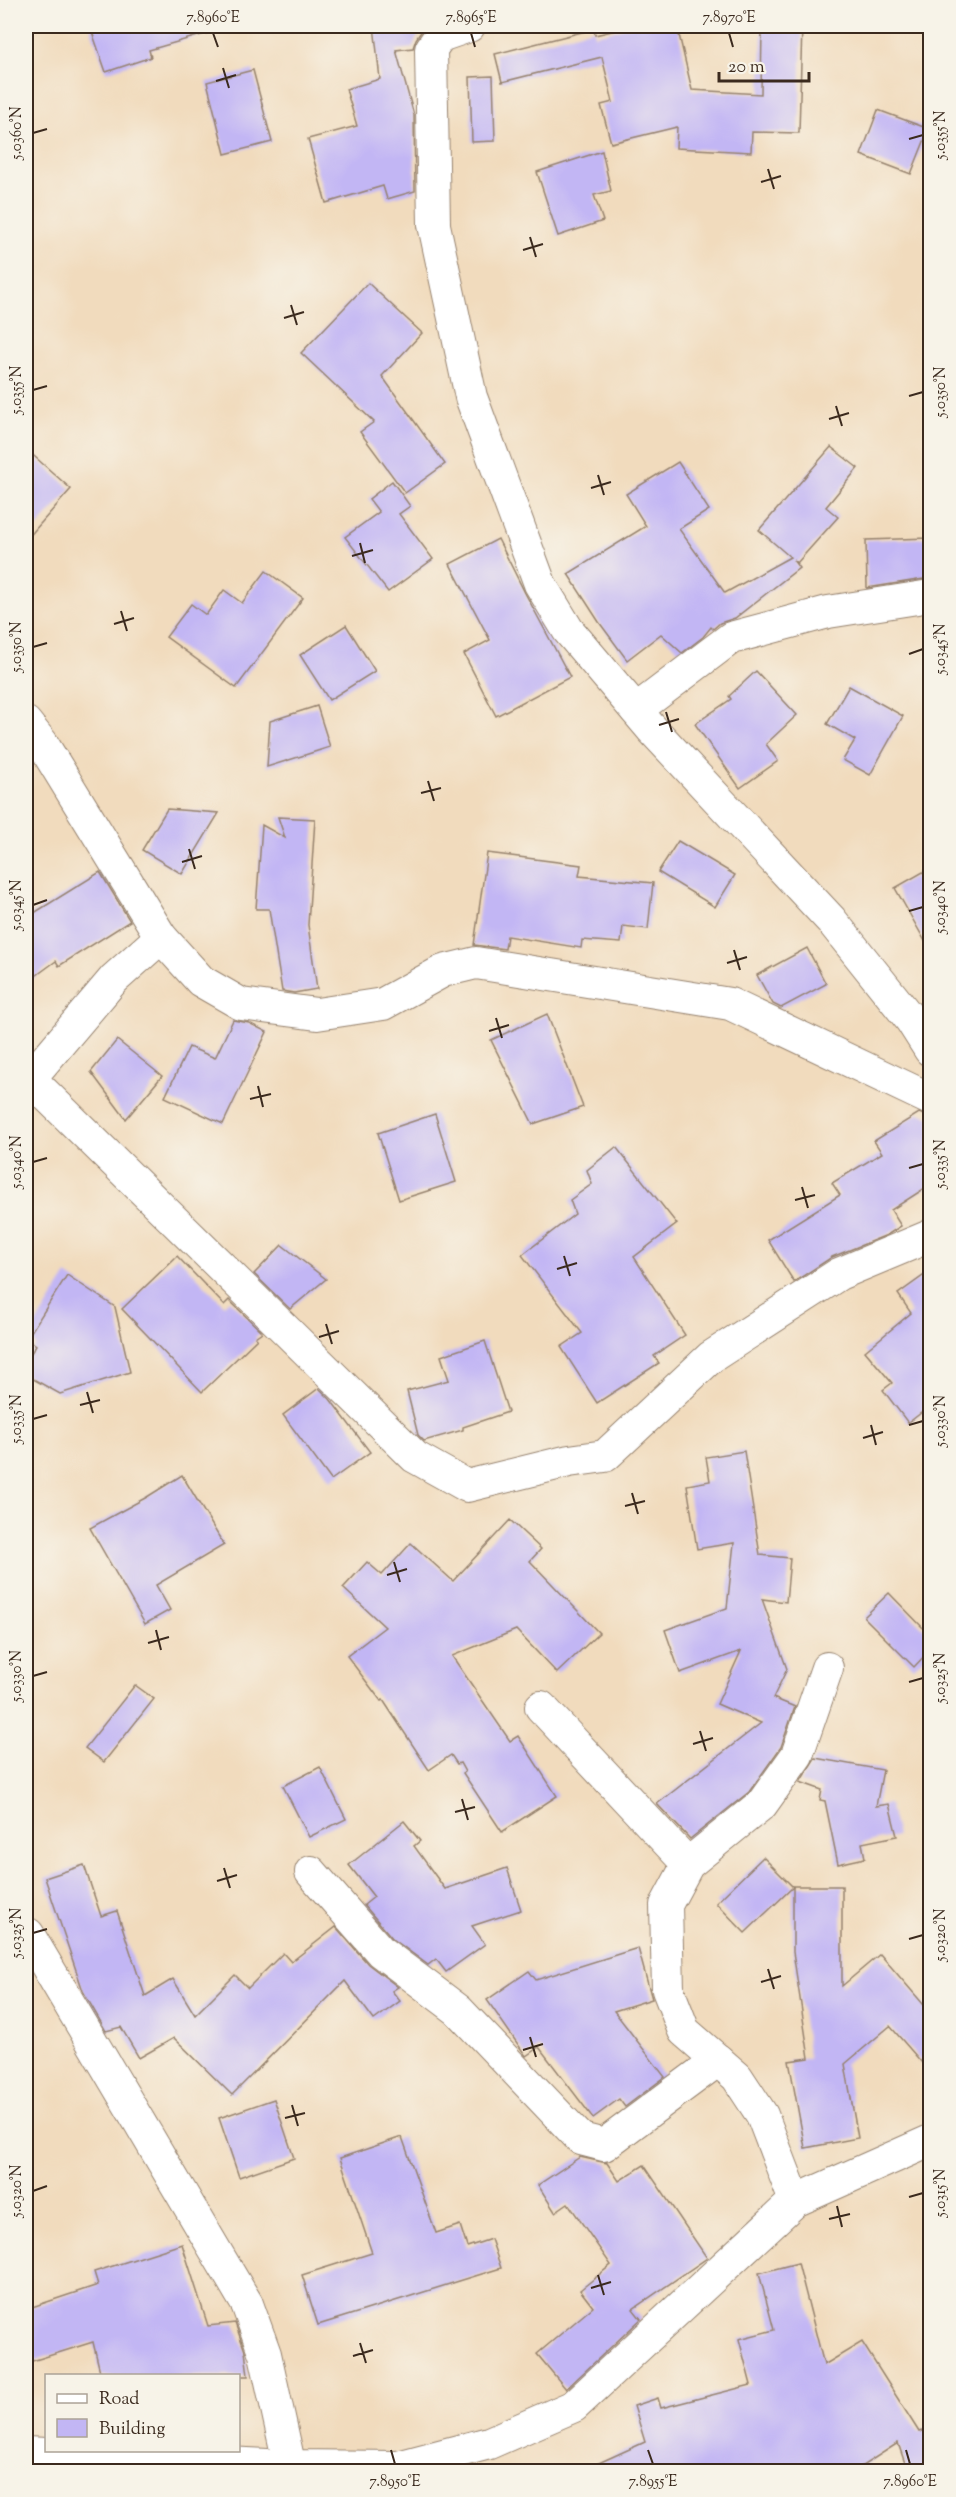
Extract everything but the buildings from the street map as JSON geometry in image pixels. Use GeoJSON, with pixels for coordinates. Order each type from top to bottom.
{"type":"FeatureCollection","features":[{"type":"Feature","properties":{"kind":"street"},"geometry":{"type":"LineString","coordinates":[[469,26],[440,36],[431,49],[434,225],[471,397],[540,584],[568,630],[636,710],[831,920],[911,1020],[930,1050]]}},
{"type":"Feature","properties":{"kind":"street"},"geometry":{"type":"LineString","coordinates":[[636,710],[731,638],[828,612],[930,596]]}},
{"type":"Feature","properties":{"kind":"street"},"geometry":{"type":"LineString","coordinates":[[26,723],[42,743],[161,937],[201,981],[241,1004],[317,1014],[383,1004],[443,971],[476,963],[730,1004],[930,1099]]}},
{"type":"Feature","properties":{"kind":"street"},"geometry":{"type":"LineString","coordinates":[[161,937],[114,979],[27,1080],[415,1457],[466,1486],[569,1461],[604,1456],[711,1357],[839,1274],[930,1236]]}},
{"type":"Feature","properties":{"kind":"street"},"geometry":{"type":"LineString","coordinates":[[795,2202],[762,2115],[737,2077],[684,2031],[668,1990],[666,1905],[688,1864],[762,1804],[797,1755],[827,1668]]}},
{"type":"Feature","properties":{"kind":"street"},"geometry":{"type":"LineString","coordinates":[[541,1707],[688,1864]]}},
{"type":"Feature","properties":{"kind":"street"},"geometry":{"type":"LineString","coordinates":[[311,1872],[381,1952],[458,2010],[581,2139],[604,2145],[718,2060]]}},
{"type":"Feature","properties":{"kind":"street"},"geometry":{"type":"LineString","coordinates":[[28,1934],[247,2304],[264,2354],[290,2469]]}},
{"type":"Feature","properties":{"kind":"street"},"geometry":{"type":"LineString","coordinates":[[26,2453],[290,2469],[398,2467],[489,2443],[574,2406],[795,2202],[930,2141]]}}]}
